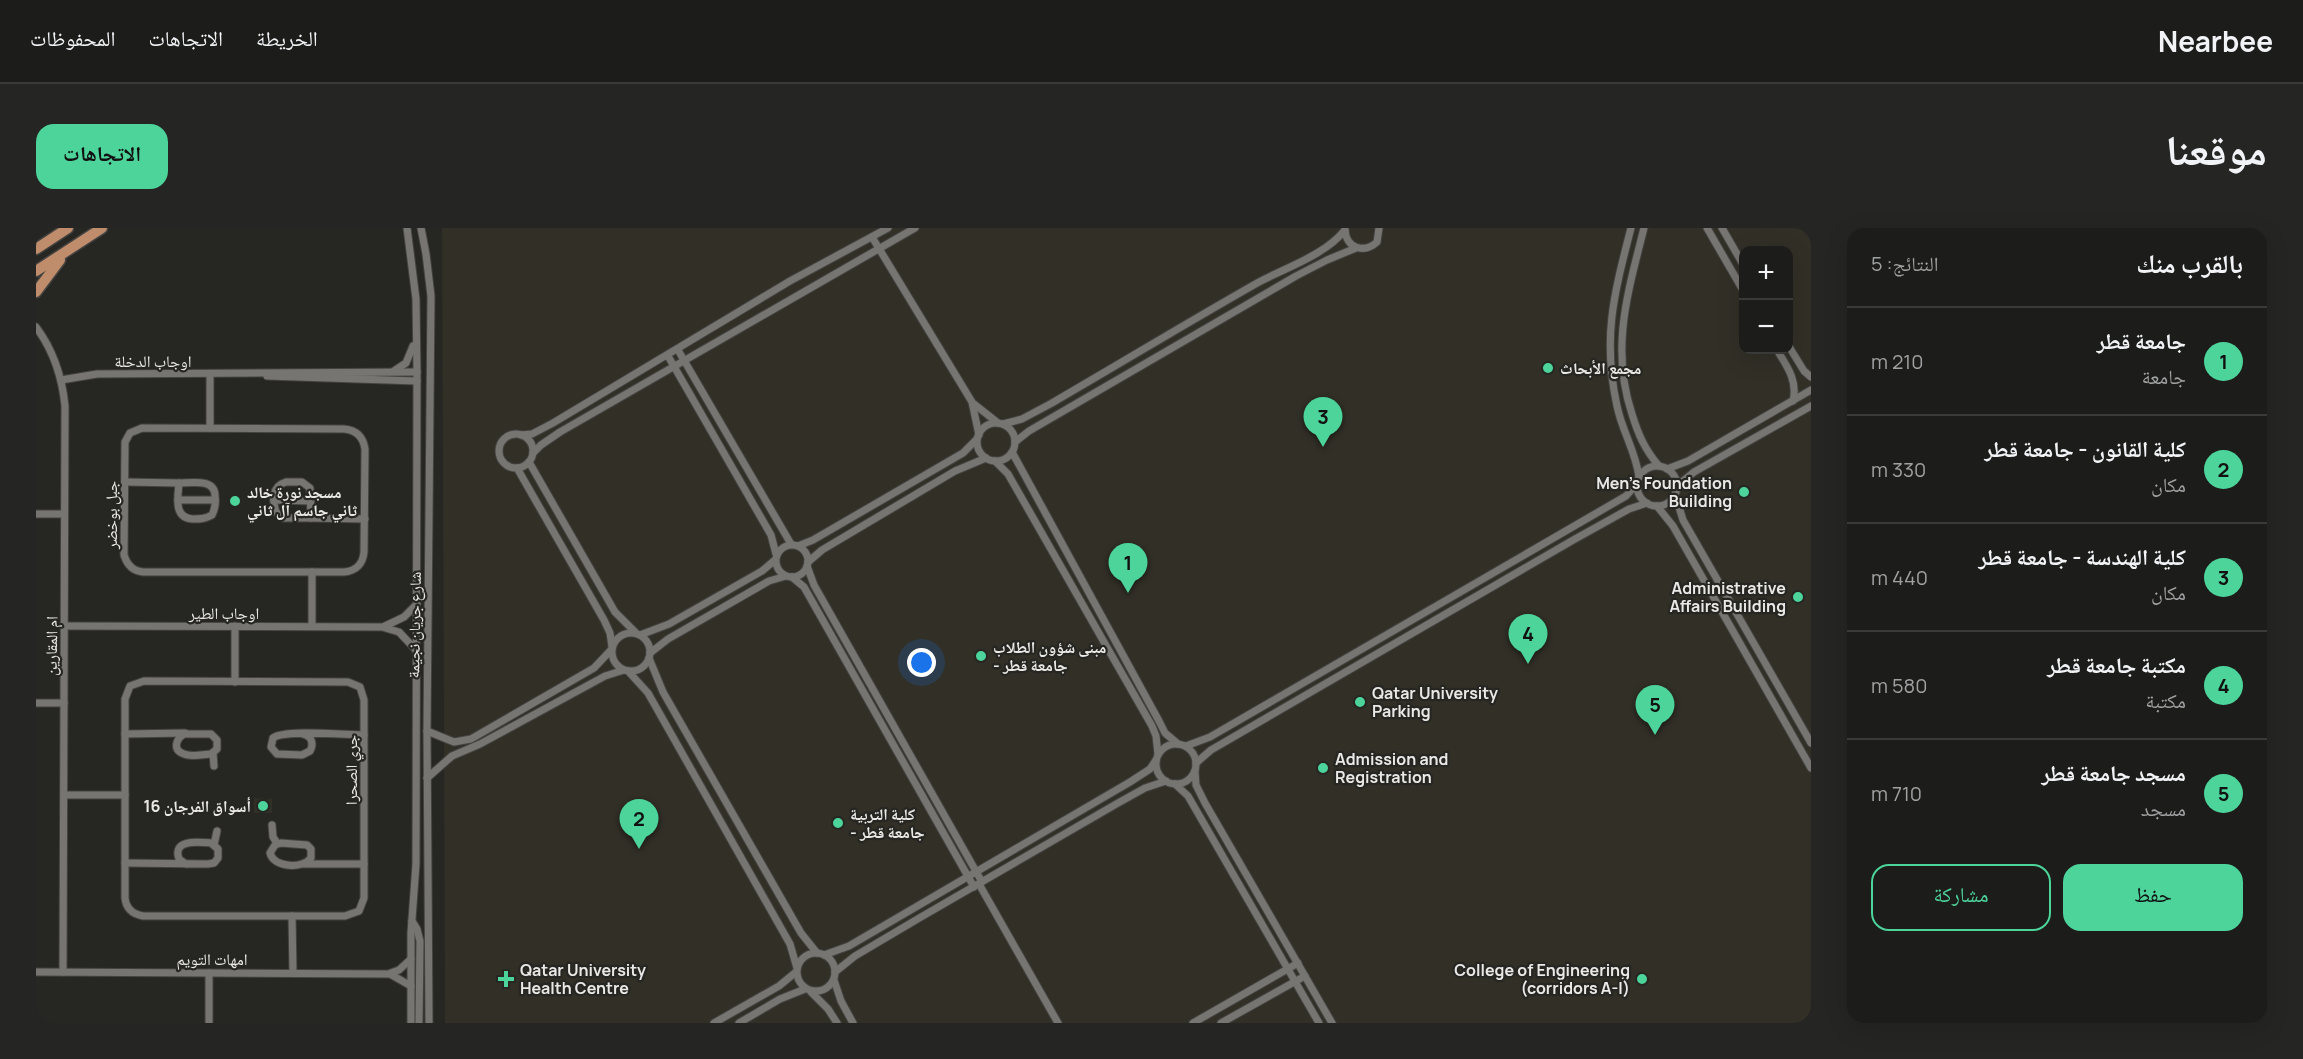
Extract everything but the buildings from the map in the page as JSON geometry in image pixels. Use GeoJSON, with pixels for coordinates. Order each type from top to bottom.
{"type":"FeatureCollection","features":[{"type":"Feature","properties":{"kind":"main road"},"geometry":{"type":"LineString","coordinates":[[36,249],[68,228]]}},
{"type":"Feature","properties":{"kind":"main road"},"geometry":{"type":"LineString","coordinates":[[36,271],[102,228]]}},
{"type":"Feature","properties":{"kind":"main road"},"geometry":{"type":"LineString","coordinates":[[36,292],[70,248]]}},
{"type":"Feature","properties":{"kind":"street","name":"شارع جريان نجيمة"},"geometry":{"type":"LineString","coordinates":[[407,228],[416,299],[417,372],[416,883],[412,921],[411,1023]]}},
{"type":"Feature","properties":{"kind":"street","name":"شارع جريان نجيمة"},"geometry":{"type":"LineString","coordinates":[[420,228],[431,296],[426,730],[429,1023]]}},
{"type":"Feature","properties":{"kind":"street"},"geometry":{"type":"LineString","coordinates":[[888,228],[790,281],[553,423],[532,434],[508,436],[499,450],[503,462],[511,468],[517,468],[529,462],[533,453],[550,438],[915,228]]}},
{"type":"Feature","properties":{"kind":"street"},"geometry":{"type":"LineString","coordinates":[[1015,442],[1029,430],[1111,382],[1327,260],[1356,248],[1371,247],[1379,232],[1386,228]]}},
{"type":"Feature","properties":{"kind":"street"},"geometry":{"type":"LineString","coordinates":[[1631,228],[1614,296],[1609,348],[1617,410],[1635,458],[1638,493],[1647,503],[1657,506],[1673,526],[1811,768]]}},
{"type":"Feature","properties":{"kind":"street"},"geometry":{"type":"LineString","coordinates":[[1644,228],[1623,315],[1622,372],[1638,434],[1644,446],[1663,468],[1674,476],[1683,520],[1811,743]]}},
{"type":"Feature","properties":{"kind":"street"},"geometry":{"type":"LineString","coordinates":[[1707,228],[1739,285]]}},
{"type":"Feature","properties":{"kind":"street"},"geometry":{"type":"LineString","coordinates":[[1722,228],[1739,259]]}},
{"type":"Feature","properties":{"kind":"street"},"geometry":{"type":"LineString","coordinates":[[426,730],[447,740],[466,741],[594,668],[612,649],[616,639],[623,634],[638,634],[669,624],[762,571],[784,546],[813,540],[963,453],[984,427],[1022,419],[1259,283],[1332,244],[1345,229]]}},
{"type":"Feature","properties":{"kind":"street"},"geometry":{"type":"LineString","coordinates":[[1345,229],[1347,240],[1356,248]]}},
{"type":"Feature","properties":{"kind":"street"},"geometry":{"type":"LineString","coordinates":[[872,237],[972,402],[1013,433],[1015,442],[1012,452],[1005,458],[995,461]]}},
{"type":"Feature","properties":{"kind":"street"},"geometry":{"type":"LineString","coordinates":[[391,372],[403,366],[411,355],[412,312],[416,299]]}},
{"type":"Feature","properties":{"kind":"street","name":"ام المقارين"},"geometry":{"type":"LineString","coordinates":[[36,327],[53,355],[61,380],[65,406],[63,972]]}},
{"type":"Feature","properties":{"kind":"street"},"geometry":{"type":"LineString","coordinates":[[678,350],[758,491],[794,545],[807,554],[814,585],[975,871],[978,885]]}},
{"type":"Feature","properties":{"kind":"street"},"geometry":{"type":"LineString","coordinates":[[1793,353],[1811,377]]}},
{"type":"Feature","properties":{"kind":"street"},"geometry":{"type":"LineString","coordinates":[[1779,354],[1793,377],[1795,387],[1793,401]]}},
{"type":"Feature","properties":{"kind":"street"},"geometry":{"type":"LineString","coordinates":[[1135,355],[1139,366]]}},
{"type":"Feature","properties":{"kind":"street"},"geometry":{"type":"LineString","coordinates":[[668,356],[771,535],[778,570],[804,587],[967,875],[978,885],[1058,1023]]}},
{"type":"Feature","properties":{"kind":"street","name":"اوجاب الدخلة"},"geometry":{"type":"LineString","coordinates":[[61,380],[98,374],[417,372]]}},
{"type":"Feature","properties":{"kind":"street"},"geometry":{"type":"LineString","coordinates":[[1106,372],[1111,382]]}},
{"type":"Feature","properties":{"kind":"street"},"geometry":{"type":"LineString","coordinates":[[210,374],[210,429]]}},
{"type":"Feature","properties":{"kind":"street","name":"اوجاب الدخلة"},"geometry":{"type":"LineString","coordinates":[[246,374],[417,381]]}},
{"type":"Feature","properties":{"kind":"street"},"geometry":{"type":"LineString","coordinates":[[1186,746],[1210,737],[1626,496],[1647,469],[1663,468],[1688,461],[1811,390]]}},
{"type":"Feature","properties":{"kind":"street"},"geometry":{"type":"LineString","coordinates":[[972,402],[979,450],[1008,474],[1156,736],[1157,772],[1166,781],[1176,784],[1188,796],[1318,1023]]}},
{"type":"Feature","properties":{"kind":"street"},"geometry":{"type":"LineString","coordinates":[[1657,506],[1666,503],[1694,472],[1811,406]]}},
{"type":"Feature","properties":{"kind":"street","name":"جبل بوخضر"},"geometry":{"type":"LineString","coordinates":[[142,428],[210,429],[344,429],[355,432],[363,441],[365,448],[364,556],[359,567],[348,572],[312,572],[136,570],[129,566],[124,555],[125,442],[132,431],[142,428]]}},
{"type":"Feature","properties":{"kind":"street"},"geometry":{"type":"LineString","coordinates":[[715,438],[724,432]]}},
{"type":"Feature","properties":{"kind":"street"},"geometry":{"type":"LineString","coordinates":[[521,435],[530,442],[533,453]]}},
{"type":"Feature","properties":{"kind":"street"},"geometry":{"type":"LineString","coordinates":[[1012,452],[1164,731],[1178,744]]}},
{"type":"Feature","properties":{"kind":"street"},"geometry":{"type":"LineString","coordinates":[[426,778],[452,756],[480,744],[605,676],[639,669],[650,655],[675,635],[764,584],[803,572],[822,550],[955,471],[986,458]]}},
{"type":"Feature","properties":{"kind":"street"},"geometry":{"type":"LineString","coordinates":[[529,462],[615,612],[647,641],[663,693],[801,933],[820,954],[833,964],[841,1001],[853,1023]]}},
{"type":"Feature","properties":{"kind":"street"},"geometry":{"type":"LineString","coordinates":[[517,468],[604,620],[610,633],[614,662],[648,693],[790,944],[799,983],[822,1002],[837,1023]]}},
{"type":"Feature","properties":{"kind":"street"},"geometry":{"type":"LineString","coordinates":[[125,482],[179,483],[210,484],[215,492],[215,509],[212,515],[196,519],[182,515],[178,510],[179,483]]}},
{"type":"Feature","properties":{"kind":"street"},"geometry":{"type":"LineString","coordinates":[[311,518],[310,488],[299,482],[280,484],[275,492],[274,510],[280,517],[311,518],[364,519]]}},
{"type":"Feature","properties":{"kind":"street"},"geometry":{"type":"LineString","coordinates":[[750,496],[758,491]]}},
{"type":"Feature","properties":{"kind":"street"},"geometry":{"type":"LineString","coordinates":[[178,500],[215,500]]}},
{"type":"Feature","properties":{"kind":"street"},"geometry":{"type":"LineString","coordinates":[[274,500],[311,501]]}},
{"type":"Feature","properties":{"kind":"street"},"geometry":{"type":"LineString","coordinates":[[1196,763],[1211,750],[1575,539],[1629,509],[1647,503]]}},
{"type":"Feature","properties":{"kind":"street"},"geometry":{"type":"LineString","coordinates":[[36,514],[64,513]]}},
{"type":"Feature","properties":{"kind":"street"},"geometry":{"type":"LineString","coordinates":[[312,572],[312,626]]}},
{"type":"Feature","properties":{"kind":"street","name":"اوجاب الطير"},"geometry":{"type":"LineString","coordinates":[[382,627],[404,618],[417,603]]}},
{"type":"Feature","properties":{"kind":"street","name":"اوجاب الطير"},"geometry":{"type":"LineString","coordinates":[[65,626],[382,627],[399,632],[409,640],[417,652]]}},
{"type":"Feature","properties":{"kind":"street"},"geometry":{"type":"LineString","coordinates":[[235,626],[235,682]]}},
{"type":"Feature","properties":{"kind":"street"},"geometry":{"type":"LineString","coordinates":[[1759,678],[1770,671]]}},
{"type":"Feature","properties":{"kind":"street","name":"جري الصحرا"},"geometry":{"type":"LineString","coordinates":[[144,681],[235,682],[354,683],[360,687],[364,696],[364,902],[356,914],[345,916],[139,915],[132,912],[125,902],[125,696],[133,684],[144,681]]}},
{"type":"Feature","properties":{"kind":"street"},"geometry":{"type":"LineString","coordinates":[[551,692],[557,701]]}},
{"type":"Feature","properties":{"kind":"street"},"geometry":{"type":"LineString","coordinates":[[36,703],[64,703]]}},
{"type":"Feature","properties":{"kind":"street"},"geometry":{"type":"LineString","coordinates":[[532,704],[537,713]]}},
{"type":"Feature","properties":{"kind":"street"},"geometry":{"type":"LineString","coordinates":[[885,731],[894,726]]}},
{"type":"Feature","properties":{"kind":"street"},"geometry":{"type":"LineString","coordinates":[[1156,736],[1164,731]]}},
{"type":"Feature","properties":{"kind":"street"},"geometry":{"type":"LineString","coordinates":[[125,735],[172,732],[213,735],[218,746],[213,753],[214,766]]}},
{"type":"Feature","properties":{"kind":"street"},"geometry":{"type":"LineString","coordinates":[[162,734],[168,736],[183,754],[213,753]]}},
{"type":"Feature","properties":{"kind":"street"},"geometry":{"type":"LineString","coordinates":[[176,744],[178,738],[187,734]]}},
{"type":"Feature","properties":{"kind":"street"},"geometry":{"type":"LineString","coordinates":[[327,735],[312,746],[310,751],[302,755],[278,754],[271,747],[273,738],[278,734],[364,735]]}},
{"type":"Feature","properties":{"kind":"street"},"geometry":{"type":"LineString","coordinates":[[303,734],[310,738],[312,746]]}},
{"type":"Feature","properties":{"kind":"street"},"geometry":{"type":"LineString","coordinates":[[714,1023],[784,983],[804,957],[849,946],[1143,774],[1167,746],[1178,744],[1186,746],[1193,753],[1196,763],[1194,771],[1196,785],[1332,1023]]}},
{"type":"Feature","properties":{"kind":"street"},"geometry":{"type":"LineString","coordinates":[[1176,784],[1187,780],[1194,771]]}},
{"type":"Feature","properties":{"kind":"street"},"geometry":{"type":"LineString","coordinates":[[738,1009],[742,1021],[780,999],[807,990],[817,992],[825,989],[834,976],[855,956],[1145,788],[1166,781]]}},
{"type":"Feature","properties":{"kind":"street"},"geometry":{"type":"LineString","coordinates":[[920,792],[928,788]]}},
{"type":"Feature","properties":{"kind":"street"},"geometry":{"type":"LineString","coordinates":[[64,795],[125,795]]}},
{"type":"Feature","properties":{"kind":"street"},"geometry":{"type":"LineString","coordinates":[[1195,809],[1206,804]]}},
{"type":"Feature","properties":{"kind":"street"},"geometry":{"type":"LineString","coordinates":[[272,825],[273,837],[278,843]]}},
{"type":"Feature","properties":{"kind":"street"},"geometry":{"type":"LineString","coordinates":[[214,845],[217,831]]}},
{"type":"Feature","properties":{"kind":"street"},"geometry":{"type":"LineString","coordinates":[[125,863],[186,864],[214,863],[219,855],[218,849],[214,845],[184,843],[179,847],[177,853],[178,859],[186,864]]}},
{"type":"Feature","properties":{"kind":"street"},"geometry":{"type":"LineString","coordinates":[[326,864],[304,843],[278,843],[272,847],[270,853],[274,862],[280,864],[302,864],[326,864],[364,864]]}},
{"type":"Feature","properties":{"kind":"street"},"geometry":{"type":"LineString","coordinates":[[302,864],[310,860],[312,852]]}},
{"type":"Feature","properties":{"kind":"street"},"geometry":{"type":"LineString","coordinates":[[164,863],[177,853]]}},
{"type":"Feature","properties":{"kind":"street"},"geometry":{"type":"LineString","coordinates":[[1249,903],[1259,897]]}},
{"type":"Feature","properties":{"kind":"street"},"geometry":{"type":"LineString","coordinates":[[292,916],[293,973]]}},
{"type":"Feature","properties":{"kind":"street"},"geometry":{"type":"LineString","coordinates":[[412,921],[420,941],[419,1023]]}},
{"type":"Feature","properties":{"kind":"street"},"geometry":{"type":"LineString","coordinates":[[1278,953],[1288,946]]}},
{"type":"Feature","properties":{"kind":"street"},"geometry":{"type":"LineString","coordinates":[[388,974],[399,970],[411,959]]}},
{"type":"Feature","properties":{"kind":"street"},"geometry":{"type":"LineString","coordinates":[[1194,1023],[1298,963]]}},
{"type":"Feature","properties":{"kind":"street","name":"امهات التويم"},"geometry":{"type":"LineString","coordinates":[[36,972],[388,974],[411,986]]}},
{"type":"Feature","properties":{"kind":"street"},"geometry":{"type":"LineString","coordinates":[[209,973],[209,1023]]}},
{"type":"Feature","properties":{"kind":"street"},"geometry":{"type":"LineString","coordinates":[[1221,1023],[1305,976]]}},
{"type":"Feature","properties":{"kind":"shaded area"},"geometry":{"type":"Polygon","coordinates":[[[442,228],[1811,228],[1811,1023],[445,1023],[442,228]]]}},
{"type":"Feature","properties":{"kind":"shaded area","name":"أسواق الفرجان 16"},"geometry":{"type":"Polygon","coordinates":[[[254,797],[265,800],[272,798],[272,813],[254,813],[254,797]]]}},
{"type":"Feature","properties":{"kind":"place","name":"مجمع الأبحاث"},"geometry":{"type":"Point","coordinates":[1548,368]}},
{"type":"Feature","properties":{"kind":"place","name":"كلية الهندسة - جامعة قطر"},"geometry":{"type":"Point","coordinates":[1323,447]}},
{"type":"Feature","properties":{"kind":"place","name":"Men's Foundation Building"},"geometry":{"type":"Point","coordinates":[1744,492]}},
{"type":"Feature","properties":{"kind":"place","name":"مسجد نورة خالد ثاني جاسم آل ثاني"},"geometry":{"type":"Point","coordinates":[235,501]}},
{"type":"Feature","properties":{"kind":"place","name":"جامعة قطر"},"geometry":{"type":"Point","coordinates":[1128,593]}},
{"type":"Feature","properties":{"kind":"place","name":"Administrative Affairs Building"},"geometry":{"type":"Point","coordinates":[1798,597]}},
{"type":"Feature","properties":{"kind":"place","name":"مبنى شؤون الطلاب - جامعة قطر"},"geometry":{"type":"Point","coordinates":[981,656]}},
{"type":"Feature","properties":{"kind":"place","name":"مكتبة جامعة قطر"},"geometry":{"type":"Point","coordinates":[1528,664]}},
{"type":"Feature","properties":{"kind":"place","name":"Qatar University Parking"},"geometry":{"type":"Point","coordinates":[1360,702]}},
{"type":"Feature","properties":{"kind":"place","name":"مسجد جامعة قطر"},"geometry":{"type":"Point","coordinates":[1655,735]}},
{"type":"Feature","properties":{"kind":"place","name":"Admission and Registration"},"geometry":{"type":"Point","coordinates":[1323,768]}},
{"type":"Feature","properties":{"kind":"place","name":"أسواق الفرجان 16"},"geometry":{"type":"Point","coordinates":[263,806]}},
{"type":"Feature","properties":{"kind":"place","name":"كلية التربية - جامعة قطر"},"geometry":{"type":"Point","coordinates":[838,823]}},
{"type":"Feature","properties":{"kind":"place","name":"كلية القانون - جامعة قطر"},"geometry":{"type":"Point","coordinates":[639,849]}},
{"type":"Feature","properties":{"kind":"place","name":"Qatar University Health Centre"},"geometry":{"type":"Point","coordinates":[506,979]}},
{"type":"Feature","properties":{"kind":"place","name":"College of Engineering (corridors A-I)"},"geometry":{"type":"Point","coordinates":[1642,979]}}]}
